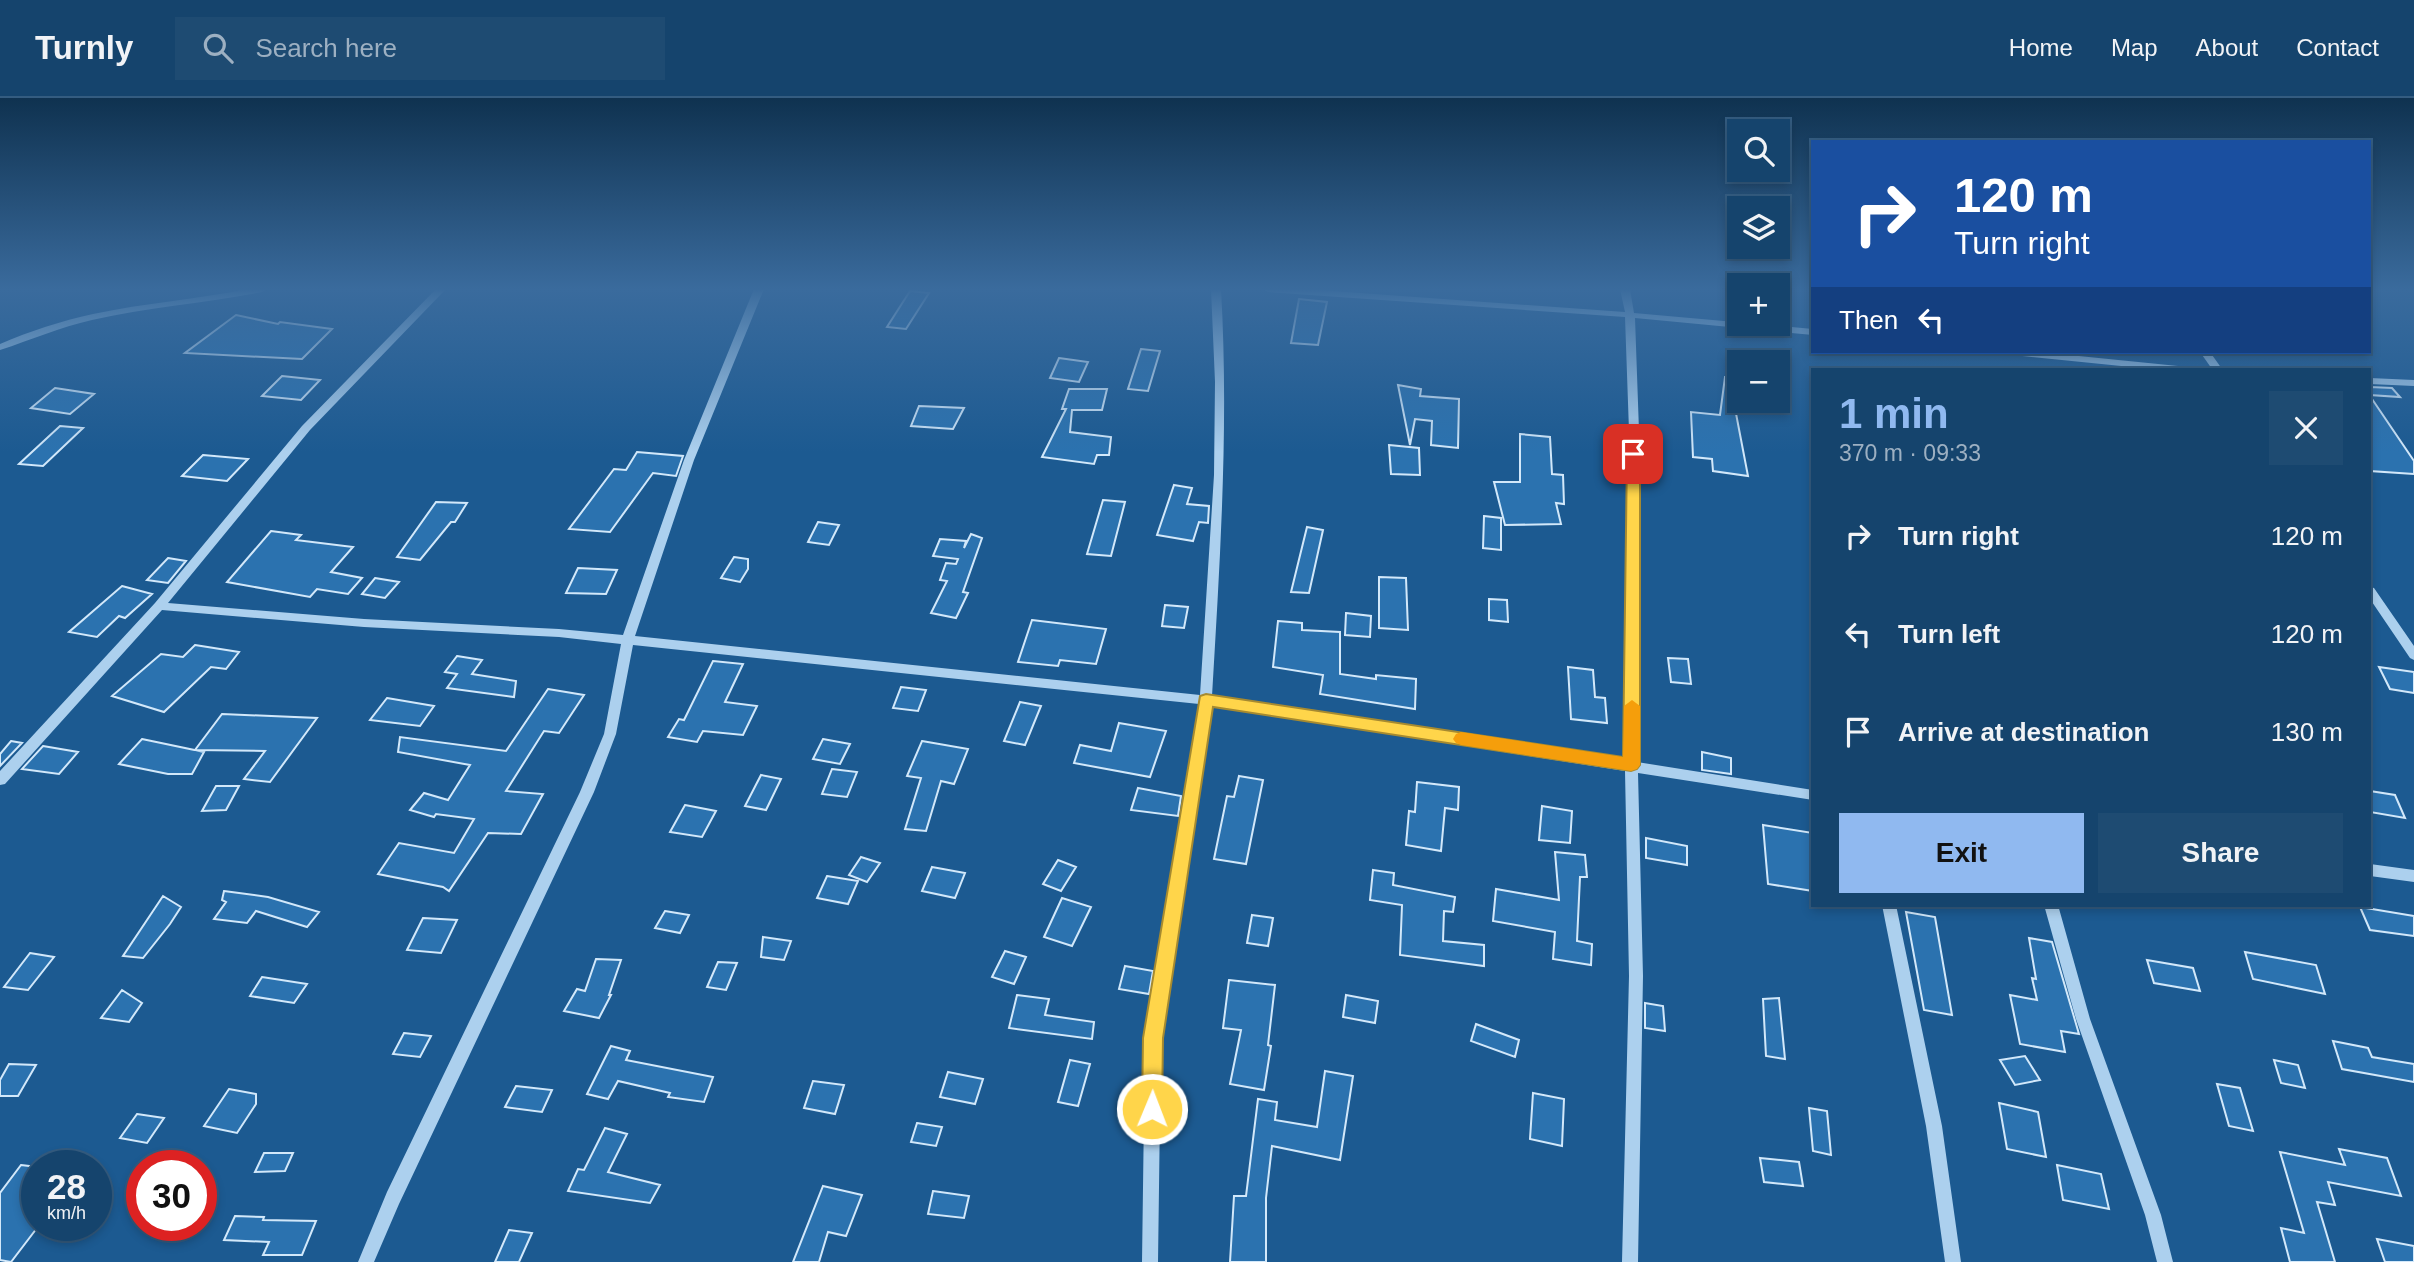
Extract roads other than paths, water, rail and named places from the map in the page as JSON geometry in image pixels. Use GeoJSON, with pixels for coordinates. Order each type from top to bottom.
{"type":"FeatureCollection","features":[{"type":"Feature","properties":{"kind":"street"},"geometry":{"type":"LineString","coordinates":[[0,780],[159,606],[306,428],[388,343]]}},
{"type":"Feature","properties":{"kind":"street"},"geometry":{"type":"LineString","coordinates":[[366,1262],[393,1198],[587,792],[610,734],[628,639],[689,460],[737,343]]}},
{"type":"Feature","properties":{"kind":"street"},"geometry":{"type":"LineString","coordinates":[[1150,1262],[1153,1038],[1206,700],[1219,475],[1218,343]]}},
{"type":"Feature","properties":{"kind":"street"},"geometry":{"type":"LineString","coordinates":[[1630,1262],[1636,976],[1631,765],[1634,431],[1631,343]]}},
{"type":"Feature","properties":{"kind":"street"},"geometry":{"type":"LineString","coordinates":[[2032,354],[2168,368]]}},
{"type":"Feature","properties":{"kind":"street"},"geometry":{"type":"LineString","coordinates":[[2371,381],[2414,383]]}},
{"type":"Feature","properties":{"kind":"street"},"geometry":{"type":"LineString","coordinates":[[2371,592],[2414,655]]}},
{"type":"Feature","properties":{"kind":"street"},"geometry":{"type":"LineString","coordinates":[[159,606],[364,623],[628,639],[1206,700],[1811,795]]}},
{"type":"Feature","properties":{"kind":"street"},"geometry":{"type":"LineString","coordinates":[[2371,870],[2414,876]]}},
{"type":"Feature","properties":{"kind":"street"},"geometry":{"type":"LineString","coordinates":[[1889,907],[1934,1126],[1953,1262]]}},
{"type":"Feature","properties":{"kind":"street"},"geometry":{"type":"LineString","coordinates":[[2053,907],[2084,1019],[2149,1203],[2165,1262]]}}]}
